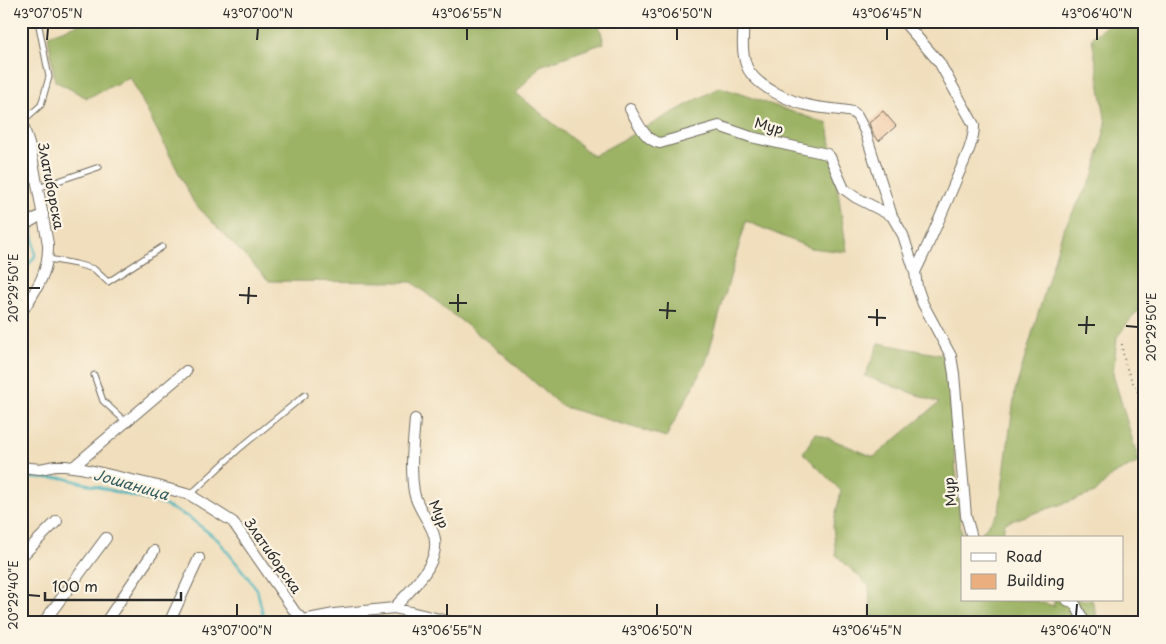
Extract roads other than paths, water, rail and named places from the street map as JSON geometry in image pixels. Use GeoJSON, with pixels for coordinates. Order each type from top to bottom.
{"type":"FeatureCollection","features":[{"type":"Feature","properties":{"kind":"street","name":"Мур"},"geometry":{"type":"LineString","coordinates":[[744,21],[742,42],[744,54],[747,67],[758,83],[801,103],[853,112],[865,131],[892,216],[903,235],[916,272],[917,286],[923,304],[951,356],[966,516],[971,536]]}},
{"type":"Feature","properties":{"kind":"street"},"geometry":{"type":"LineString","coordinates":[[904,21],[939,62],[974,125],[974,134],[968,151],[916,272]]}},
{"type":"Feature","properties":{"kind":"street","name":"Мур"},"geometry":{"type":"LineString","coordinates":[[630,109],[649,139],[655,142],[660,143],[719,126],[751,137],[827,154],[844,189],[855,197],[892,216]]}},
{"type":"Feature","properties":{"kind":"street","name":"Златиборска"},"geometry":{"type":"LineString","coordinates":[[21,313],[42,279],[49,259],[31,150],[22,120]]}},
{"type":"Feature","properties":{"kind":"street"},"geometry":{"type":"LineString","coordinates":[[24,225],[41,215]]}},
{"type":"Feature","properties":{"kind":"street"},"geometry":{"type":"LineString","coordinates":[[73,467],[186,371]]}},
{"type":"Feature","properties":{"kind":"street","name":"Мур"},"geometry":{"type":"LineString","coordinates":[[394,608],[423,575],[433,558],[436,543],[434,532],[414,494],[412,466],[415,419]]}},
{"type":"Feature","properties":{"kind":"street","name":"Златиборска"},"geometry":{"type":"LineString","coordinates":[[21,467],[40,469],[55,466],[73,467],[158,486],[190,496],[233,522],[295,612],[304,622]]}},
{"type":"Feature","properties":{"kind":"street"},"geometry":{"type":"LineString","coordinates":[[21,557],[57,521]]}},
{"type":"Feature","properties":{"kind":"street"},"geometry":{"type":"LineString","coordinates":[[43,623],[106,538]]}},
{"type":"Feature","properties":{"kind":"street"},"geometry":{"type":"LineString","coordinates":[[106,623],[154,551]]}},
{"type":"Feature","properties":{"kind":"street"},"geometry":{"type":"LineString","coordinates":[[169,623],[199,558]]}},
{"type":"Feature","properties":{"kind":"street"},"geometry":{"type":"LineString","coordinates":[[1071,602],[1075,604],[1085,623]]}},
{"type":"Feature","properties":{"kind":"street"},"geometry":{"type":"LineString","coordinates":[[288,623],[304,622],[334,614],[394,608],[456,623]]}},
{"type":"Feature","properties":{"kind":"lane"},"geometry":{"type":"LineString","coordinates":[[22,120],[41,105],[49,77],[38,21]]}},
{"type":"Feature","properties":{"kind":"lane"},"geometry":{"type":"LineString","coordinates":[[38,188],[99,167]]}},
{"type":"Feature","properties":{"kind":"lane"},"geometry":{"type":"LineString","coordinates":[[49,259],[94,269],[108,282],[162,247]]}},
{"type":"Feature","properties":{"kind":"lane"},"geometry":{"type":"LineString","coordinates":[[94,375],[103,401],[126,422]]}},
{"type":"Feature","properties":{"kind":"lane"},"geometry":{"type":"LineString","coordinates":[[190,496],[240,448],[305,394]]}},
{"type":"Feature","properties":{"kind":"waterway","name":"Јошаница"},"geometry":{"type":"LineString","coordinates":[[21,171],[31,218]]}},
{"type":"Feature","properties":{"kind":"waterway","name":"Јошаница"},"geometry":{"type":"LineString","coordinates":[[21,275],[35,256],[32,224]]}},
{"type":"Feature","properties":{"kind":"waterway","name":"Јошаница"},"geometry":{"type":"LineString","coordinates":[[21,478],[64,478],[162,504],[190,518],[218,540],[257,589],[265,623]]}}]}
